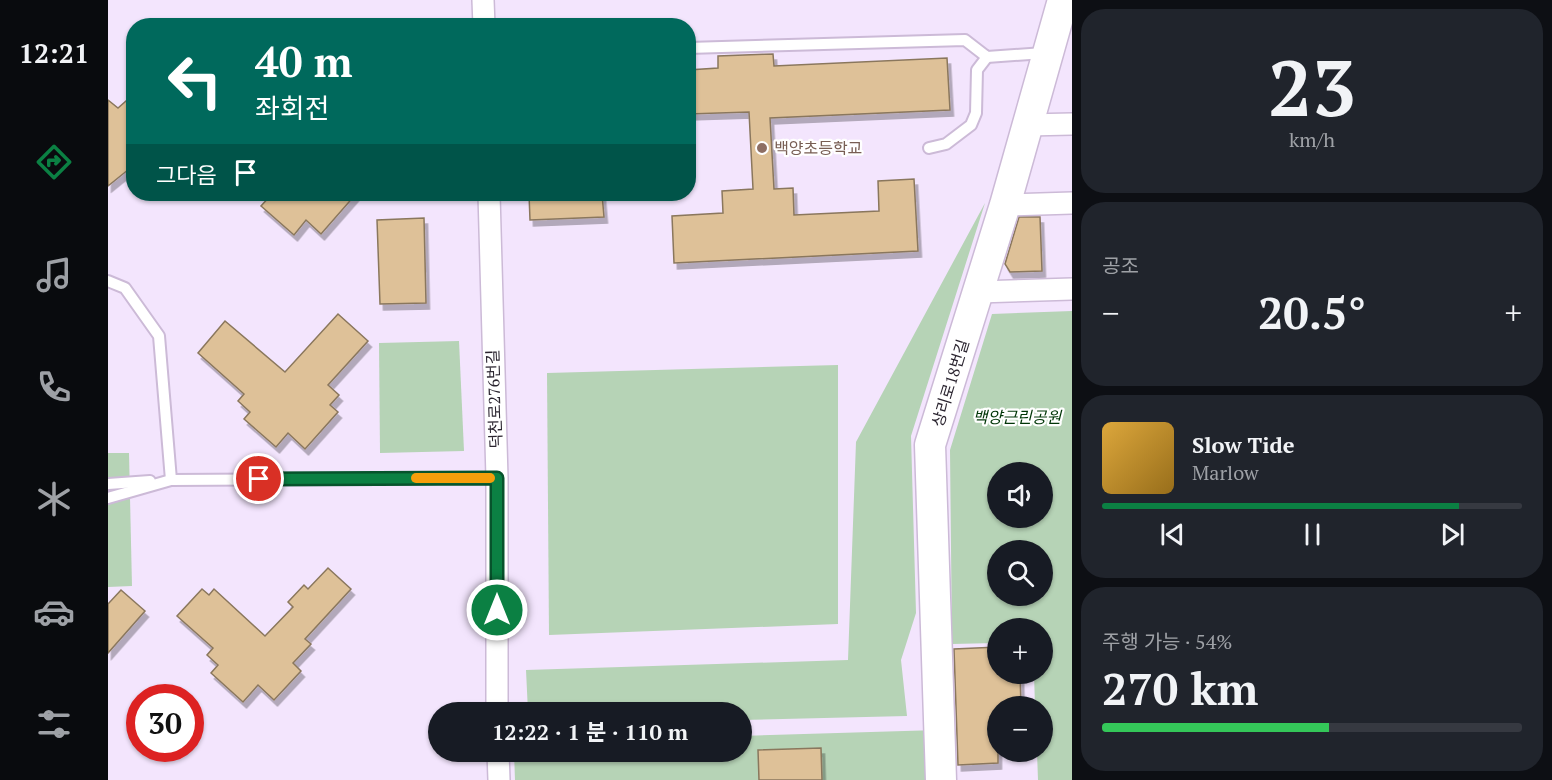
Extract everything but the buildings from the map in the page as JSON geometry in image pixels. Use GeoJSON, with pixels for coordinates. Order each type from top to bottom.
{"type":"FeatureCollection","features":[{"type":"Feature","properties":{"kind":"street"},"geometry":{"type":"LineString","coordinates":[[483,0],[484,18]]}},
{"type":"Feature","properties":{"kind":"street","name":"상리로18번길"},"geometry":{"type":"LineString","coordinates":[[941,780],[930,445],[1005,205],[1027,125],[1057,44],[1064,0]]}},
{"type":"Feature","properties":{"kind":"street"},"geometry":{"type":"LineString","coordinates":[[1027,125],[1072,124]]}},
{"type":"Feature","properties":{"kind":"street","name":"덕천로276번길"},"geometry":{"type":"LineString","coordinates":[[489,201],[497,478],[497,702]]}},
{"type":"Feature","properties":{"kind":"street"},"geometry":{"type":"LineString","coordinates":[[1005,205],[1072,203]]}},
{"type":"Feature","properties":{"kind":"street"},"geometry":{"type":"LineString","coordinates":[[978,292],[1072,289]]}},
{"type":"Feature","properties":{"kind":"street"},"geometry":{"type":"LineString","coordinates":[[498,762],[499,780]]}},
{"type":"Feature","properties":{"kind":"lane"},"geometry":{"type":"LineString","coordinates":[[696,48],[965,40],[987,57]]}},
{"type":"Feature","properties":{"kind":"lane"},"geometry":{"type":"LineString","coordinates":[[929,148],[946,144],[971,125],[976,113],[977,70],[987,57],[1057,44]]}},
{"type":"Feature","properties":{"kind":"lane"},"geometry":{"type":"LineString","coordinates":[[108,281],[125,288],[159,336],[171,480]]}},
{"type":"Feature","properties":{"kind":"lane"},"geometry":{"type":"LineString","coordinates":[[108,484],[171,480],[497,478]]}},
{"type":"Feature","properties":{"kind":"lane"},"geometry":{"type":"LineString","coordinates":[[108,498],[171,480]]}},
{"type":"Feature","properties":{"kind":"green space"},"geometry":{"type":"Polygon","coordinates":[[[985,203],[911,436],[916,613],[901,660],[907,716],[752,720],[752,702],[528,702],[526,670],[848,660],[856,442],[985,203]]]}},
{"type":"Feature","properties":{"kind":"green space","name":"백양근린공원"},"geometry":{"type":"Polygon","coordinates":[[[1072,311],[1072,780],[1038,780],[1037,762],[1053,762],[1053,696],[1035,696],[1034,684],[1053,684],[1053,618],[987,618],[987,643],[952,644],[950,450],[992,314],[1072,311]]]}},
{"type":"Feature","properties":{"kind":"green space"},"geometry":{"type":"Polygon","coordinates":[[[459,341],[464,451],[380,453],[379,343],[459,341]]]}},
{"type":"Feature","properties":{"kind":"green space"},"geometry":{"type":"Polygon","coordinates":[[[838,365],[838,624],[549,635],[547,373],[838,365]]]}},
{"type":"Feature","properties":{"kind":"green space"},"geometry":{"type":"Polygon","coordinates":[[[108,453],[129,453],[132,586],[108,587],[108,453]]]}},
{"type":"Feature","properties":{"kind":"green space"},"geometry":{"type":"Polygon","coordinates":[[[938,730],[941,780],[515,780],[514,762],[752,762],[752,736],[938,730]]]}},
{"type":"Feature","properties":{"kind":"slow traffic"},"geometry":{"type":"LineString","coordinates":[[416,478],[490,478]]}},
{"type":"Feature","properties":{"kind":"place","name":"백양초등학교"},"geometry":{"type":"Point","coordinates":[762,148]}},
{"type":"Feature","properties":{"kind":"route"},"geometry":{"type":"LineString","coordinates":[[259,479],[497,478],[497,610]]}}]}
